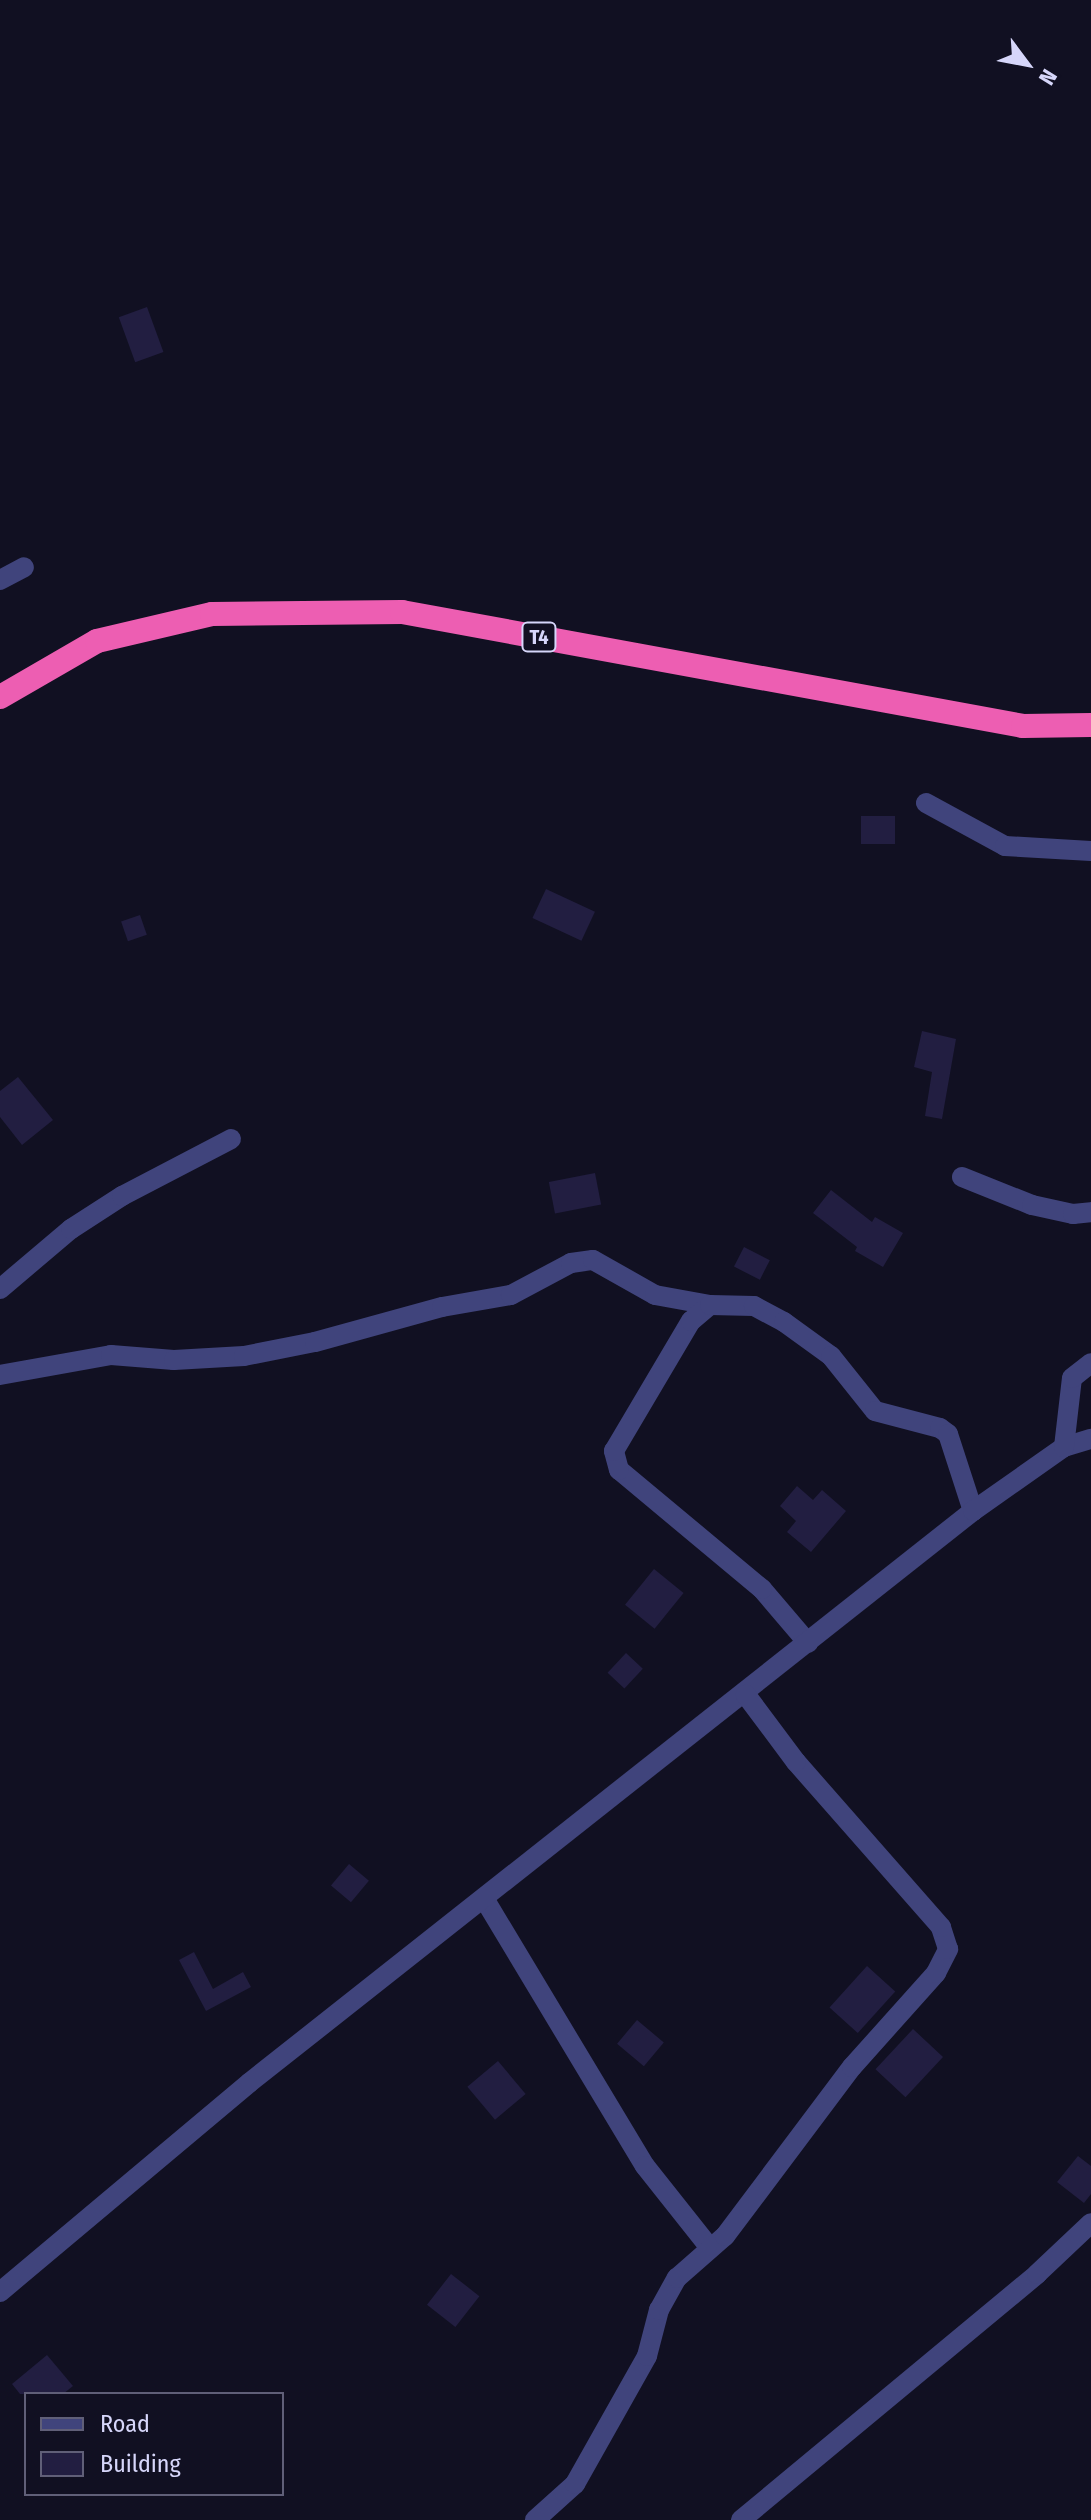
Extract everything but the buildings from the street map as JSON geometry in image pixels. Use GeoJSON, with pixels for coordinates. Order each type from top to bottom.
{"type":"FeatureCollection","features":[{"type":"Feature","properties":{"kind":"highway","name":"T4"},"geometry":{"type":"LineString","coordinates":[[0,697],[97,641],[212,614],[402,612],[1023,726],[1091,725]]}},
{"type":"Feature","properties":{"kind":"street"},"geometry":{"type":"LineString","coordinates":[[0,580],[24,567]]}},
{"type":"Feature","properties":{"kind":"street"},"geometry":{"type":"LineString","coordinates":[[926,803],[1005,846],[1091,851]]}},
{"type":"Feature","properties":{"kind":"street"},"geometry":{"type":"LineString","coordinates":[[0,1289],[71,1229],[122,1196],[231,1139]]}},
{"type":"Feature","properties":{"kind":"street"},"geometry":{"type":"LineString","coordinates":[[962,1177],[1032,1205],[1073,1214],[1091,1212]]}},
{"type":"Feature","properties":{"kind":"street"},"geometry":{"type":"LineString","coordinates":[[0,1375],[111,1355],[174,1360],[287,1348],[511,1295],[571,1263],[593,1260],[655,1295],[710,1305],[754,1306],[784,1322],[831,1356],[875,1411],[940,1428],[950,1439],[973,1511]]}},
{"type":"Feature","properties":{"kind":"street"},"geometry":{"type":"LineString","coordinates":[[710,1305],[691,1321],[628,1422],[614,1451],[616,1460],[638,1488],[762,1589],[808,1643]]}},
{"type":"Feature","properties":{"kind":"street"},"geometry":{"type":"LineString","coordinates":[[1064,1447],[1072,1378],[1091,1363]]}},
{"type":"Feature","properties":{"kind":"street"},"geometry":{"type":"LineString","coordinates":[[0,2292],[249,2083],[746,1695],[973,1511],[1064,1447],[1091,1439]]}},
{"type":"Feature","properties":{"kind":"street"},"geometry":{"type":"LineString","coordinates":[[535,2520],[575,2484],[647,2356],[668,2293],[725,2236],[852,2067],[936,1973],[948,1949],[941,1927],[796,1762],[746,1695]]}},
{"type":"Feature","properties":{"kind":"street"},"geometry":{"type":"LineString","coordinates":[[485,1900],[645,2166],[710,2248]]}},
{"type":"Feature","properties":{"kind":"street"},"geometry":{"type":"LineString","coordinates":[[741,2520],[1037,2274],[1091,2223]]}}]}
